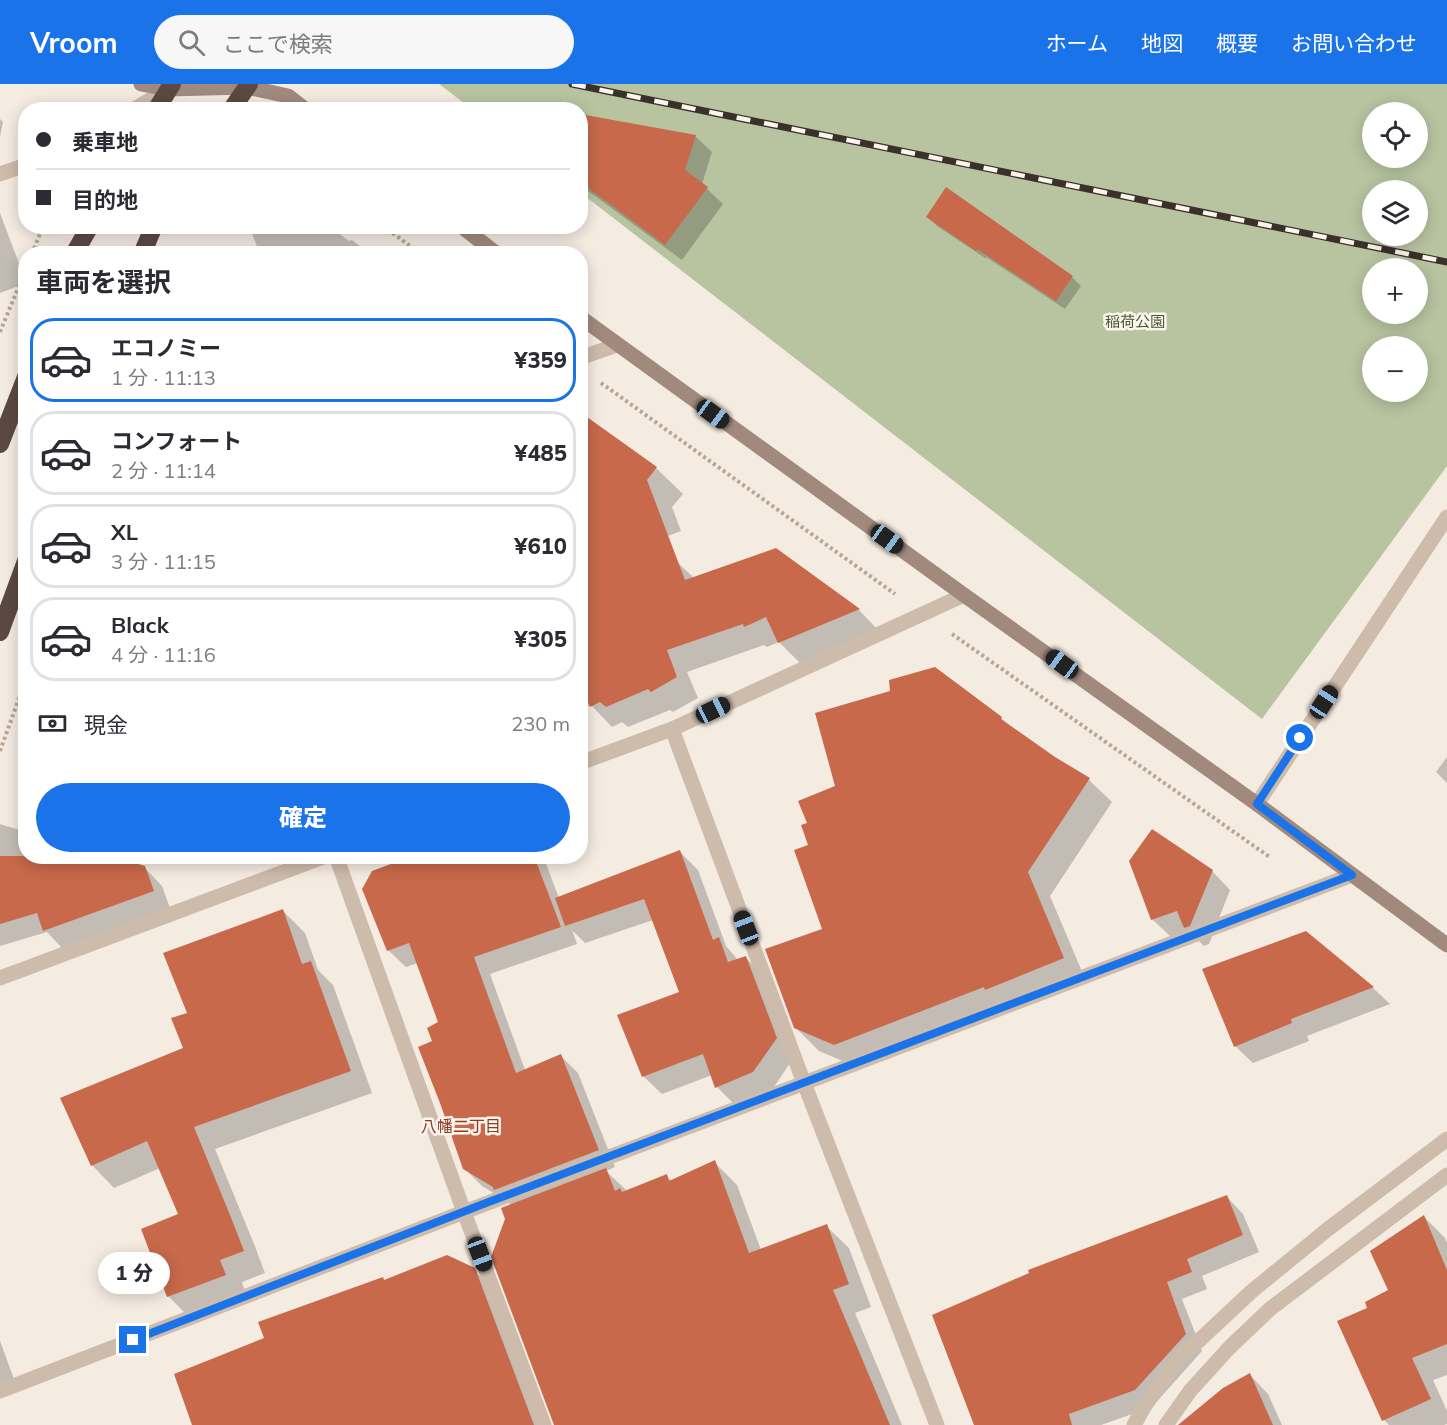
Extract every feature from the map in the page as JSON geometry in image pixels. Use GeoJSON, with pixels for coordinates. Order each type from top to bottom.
{"type":"FeatureCollection","features":[{"type":"Feature","properties":{"kind":"highway"},"geometry":{"type":"LineString","coordinates":[[236,102],[248,85]]}},
{"type":"Feature","properties":{"kind":"highway"},"geometry":{"type":"LineString","coordinates":[[161,102],[170,87]]}},
{"type":"Feature","properties":{"kind":"highway"},"geometry":{"type":"LineString","coordinates":[[0,444],[18,398]]}},
{"type":"Feature","properties":{"kind":"highway"},"geometry":{"type":"LineString","coordinates":[[0,632],[18,583]]}},
{"type":"Feature","properties":{"kind":"street"},"geometry":{"type":"LineString","coordinates":[[141,84],[170,87],[248,85],[288,96],[296,102]]}},
{"type":"Feature","properties":{"kind":"street"},"geometry":{"type":"LineString","coordinates":[[146,102],[170,87]]}},
{"type":"Feature","properties":{"kind":"street"},"geometry":{"type":"LineString","coordinates":[[0,174],[18,168]]}},
{"type":"Feature","properties":{"kind":"street"},"geometry":{"type":"LineString","coordinates":[[471,234],[486,246]]}},
{"type":"Feature","properties":{"kind":"street"},"geometry":{"type":"LineString","coordinates":[[588,323],[1257,804],[1447,945]]}},
{"type":"Feature","properties":{"kind":"street"},"geometry":{"type":"LineString","coordinates":[[588,355],[617,345]]}},
{"type":"Feature","properties":{"kind":"street"},"geometry":{"type":"LineString","coordinates":[[1257,804],[1447,516]]}},
{"type":"Feature","properties":{"kind":"street"},"geometry":{"type":"LineString","coordinates":[[588,760],[672,729],[964,595]]}},
{"type":"Feature","properties":{"kind":"street"},"geometry":{"type":"LineString","coordinates":[[672,729],[804,1083],[937,1425]]}},
{"type":"Feature","properties":{"kind":"street"},"geometry":{"type":"LineString","coordinates":[[0,978],[305,864]]}},
{"type":"Feature","properties":{"kind":"street"},"geometry":{"type":"LineString","coordinates":[[339,864],[464,1212],[544,1425]]}},
{"type":"Feature","properties":{"kind":"street"},"geometry":{"type":"LineString","coordinates":[[0,1391],[1352,875]]}},
{"type":"Feature","properties":{"kind":"street"},"geometry":{"type":"LineString","coordinates":[[1134,1425],[1176,1362],[1235,1307],[1328,1229],[1447,1139]]}},
{"type":"Feature","properties":{"kind":"street"},"geometry":{"type":"LineString","coordinates":[[1166,1425],[1190,1391],[1229,1348],[1270,1309],[1447,1175]]}},
{"type":"Feature","properties":{"kind":"path"},"geometry":{"type":"LineString","coordinates":[[394,234],[410,246]]}},
{"type":"Feature","properties":{"kind":"path"},"geometry":{"type":"LineString","coordinates":[[0,332],[18,288]]}},
{"type":"Feature","properties":{"kind":"path"},"geometry":{"type":"LineString","coordinates":[[0,751],[18,701]]}},
{"type":"Feature","properties":{"kind":"green space","name":"稲荷公園"},"geometry":{"type":"Polygon","coordinates":[[[439,84],[1447,84],[1447,466],[1262,719],[588,198],[588,102],[463,102],[439,84]]]}},
{"type":"Feature","properties":{"kind":"building"},"geometry":{"type":"Polygon","coordinates":[[[588,115],[696,135],[685,170],[708,187],[665,245],[588,188],[588,115]]]}},
{"type":"Feature","properties":{"kind":"building"},"geometry":{"type":"Polygon","coordinates":[[[946,187],[1073,276],[1056,301],[926,217],[946,187]]]}},
{"type":"Feature","properties":{"kind":"building"},"geometry":{"type":"Polygon","coordinates":[[[588,418],[657,467],[647,480],[685,580],[776,548],[860,609],[778,643],[766,617],[744,627],[743,624],[667,650],[677,677],[651,692],[648,689],[606,707],[600,702],[590,707],[588,702],[588,418]]]}},
{"type":"Feature","properties":{"kind":"building"},"geometry":{"type":"Polygon","coordinates":[[[935,667],[1002,717],[1001,719],[1055,757],[1090,778],[1028,872],[1064,958],[985,990],[984,987],[834,1045],[794,1028],[765,949],[822,929],[794,850],[808,845],[801,825],[807,823],[798,801],[835,786],[815,713],[890,691],[889,680],[935,667]]]}},
{"type":"Feature","properties":{"kind":"building"},"geometry":{"type":"Polygon","coordinates":[[[1152,829],[1213,870],[1190,926],[1184,928],[1177,911],[1151,920],[1129,861],[1152,829]]]}},
{"type":"Feature","properties":{"kind":"building"},"geometry":{"type":"Polygon","coordinates":[[[680,850],[713,940],[719,937],[728,962],[746,956],[777,1038],[753,1072],[715,1088],[703,1054],[642,1077],[617,1015],[679,992],[644,899],[565,926],[555,898],[680,850]]]}},
{"type":"Feature","properties":{"kind":"building"},"geometry":{"type":"Polygon","coordinates":[[[0,856],[18,856],[18,864],[138,864],[145,866],[154,891],[43,931],[37,913],[0,924],[0,856]]]}},
{"type":"Feature","properties":{"kind":"building"},"geometry":{"type":"Polygon","coordinates":[[[391,864],[537,864],[561,927],[474,957],[516,1073],[561,1054],[599,1150],[494,1190],[493,1187],[463,1169],[418,1047],[432,1041],[427,1028],[438,1022],[409,943],[387,951],[362,889],[372,871],[391,864]]]}},
{"type":"Feature","properties":{"kind":"building"},"geometry":{"type":"Polygon","coordinates":[[[283,909],[302,964],[311,961],[351,1071],[194,1127],[244,1251],[220,1260],[226,1275],[167,1297],[141,1229],[178,1214],[147,1141],[91,1166],[60,1098],[183,1048],[171,1018],[187,1013],[163,953],[283,909]]]}},
{"type":"Feature","properties":{"kind":"building"},"geometry":{"type":"Polygon","coordinates":[[[1306,931],[1374,987],[1291,1019],[1292,1023],[1234,1047],[1202,969],[1306,931]]]}},
{"type":"Feature","properties":{"kind":"building"},"geometry":{"type":"Polygon","coordinates":[[[715,1160],[749,1253],[827,1224],[849,1284],[833,1290],[890,1425],[554,1425],[491,1257],[505,1219],[501,1208],[606,1168],[615,1191],[620,1188],[622,1192],[667,1174],[669,1181],[715,1160]]]}},
{"type":"Feature","properties":{"kind":"building"},"geometry":{"type":"Polygon","coordinates":[[[1227,1195],[1243,1235],[1187,1259],[1192,1272],[1167,1282],[1186,1334],[1135,1390],[1069,1414],[1072,1425],[974,1425],[932,1315],[1029,1273],[1028,1270],[1227,1195]]]}},
{"type":"Feature","properties":{"kind":"building"},"geometry":{"type":"Polygon","coordinates":[[[1424,1215],[1447,1270],[1447,1344],[1412,1358],[1431,1399],[1382,1421],[1337,1321],[1367,1308],[1365,1302],[1388,1290],[1370,1251],[1424,1215]]]}},
{"type":"Feature","properties":{"kind":"building"},"geometry":{"type":"Polygon","coordinates":[[[447,1255],[475,1268],[534,1425],[192,1425],[174,1374],[264,1338],[258,1322],[383,1277],[384,1280],[447,1255]]]}},
{"type":"Feature","properties":{"kind":"building"},"geometry":{"type":"Polygon","coordinates":[[[1250,1373],[1273,1425],[1178,1425],[1223,1388],[1250,1373]]]}},
{"type":"Feature","properties":{"kind":"railway"},"geometry":{"type":"LineString","coordinates":[[572,84],[1447,262]]}},
{"type":"Feature","properties":{"kind":"district","name":"八幡二丁目"},"geometry":{"type":"Point","coordinates":[461,1126]}},
{"type":"Feature","properties":{"kind":"route"},"geometry":{"type":"LineString","coordinates":[[133,1340],[486,1203],[1352,875],[1257,804],[1300,738]]}}]}
